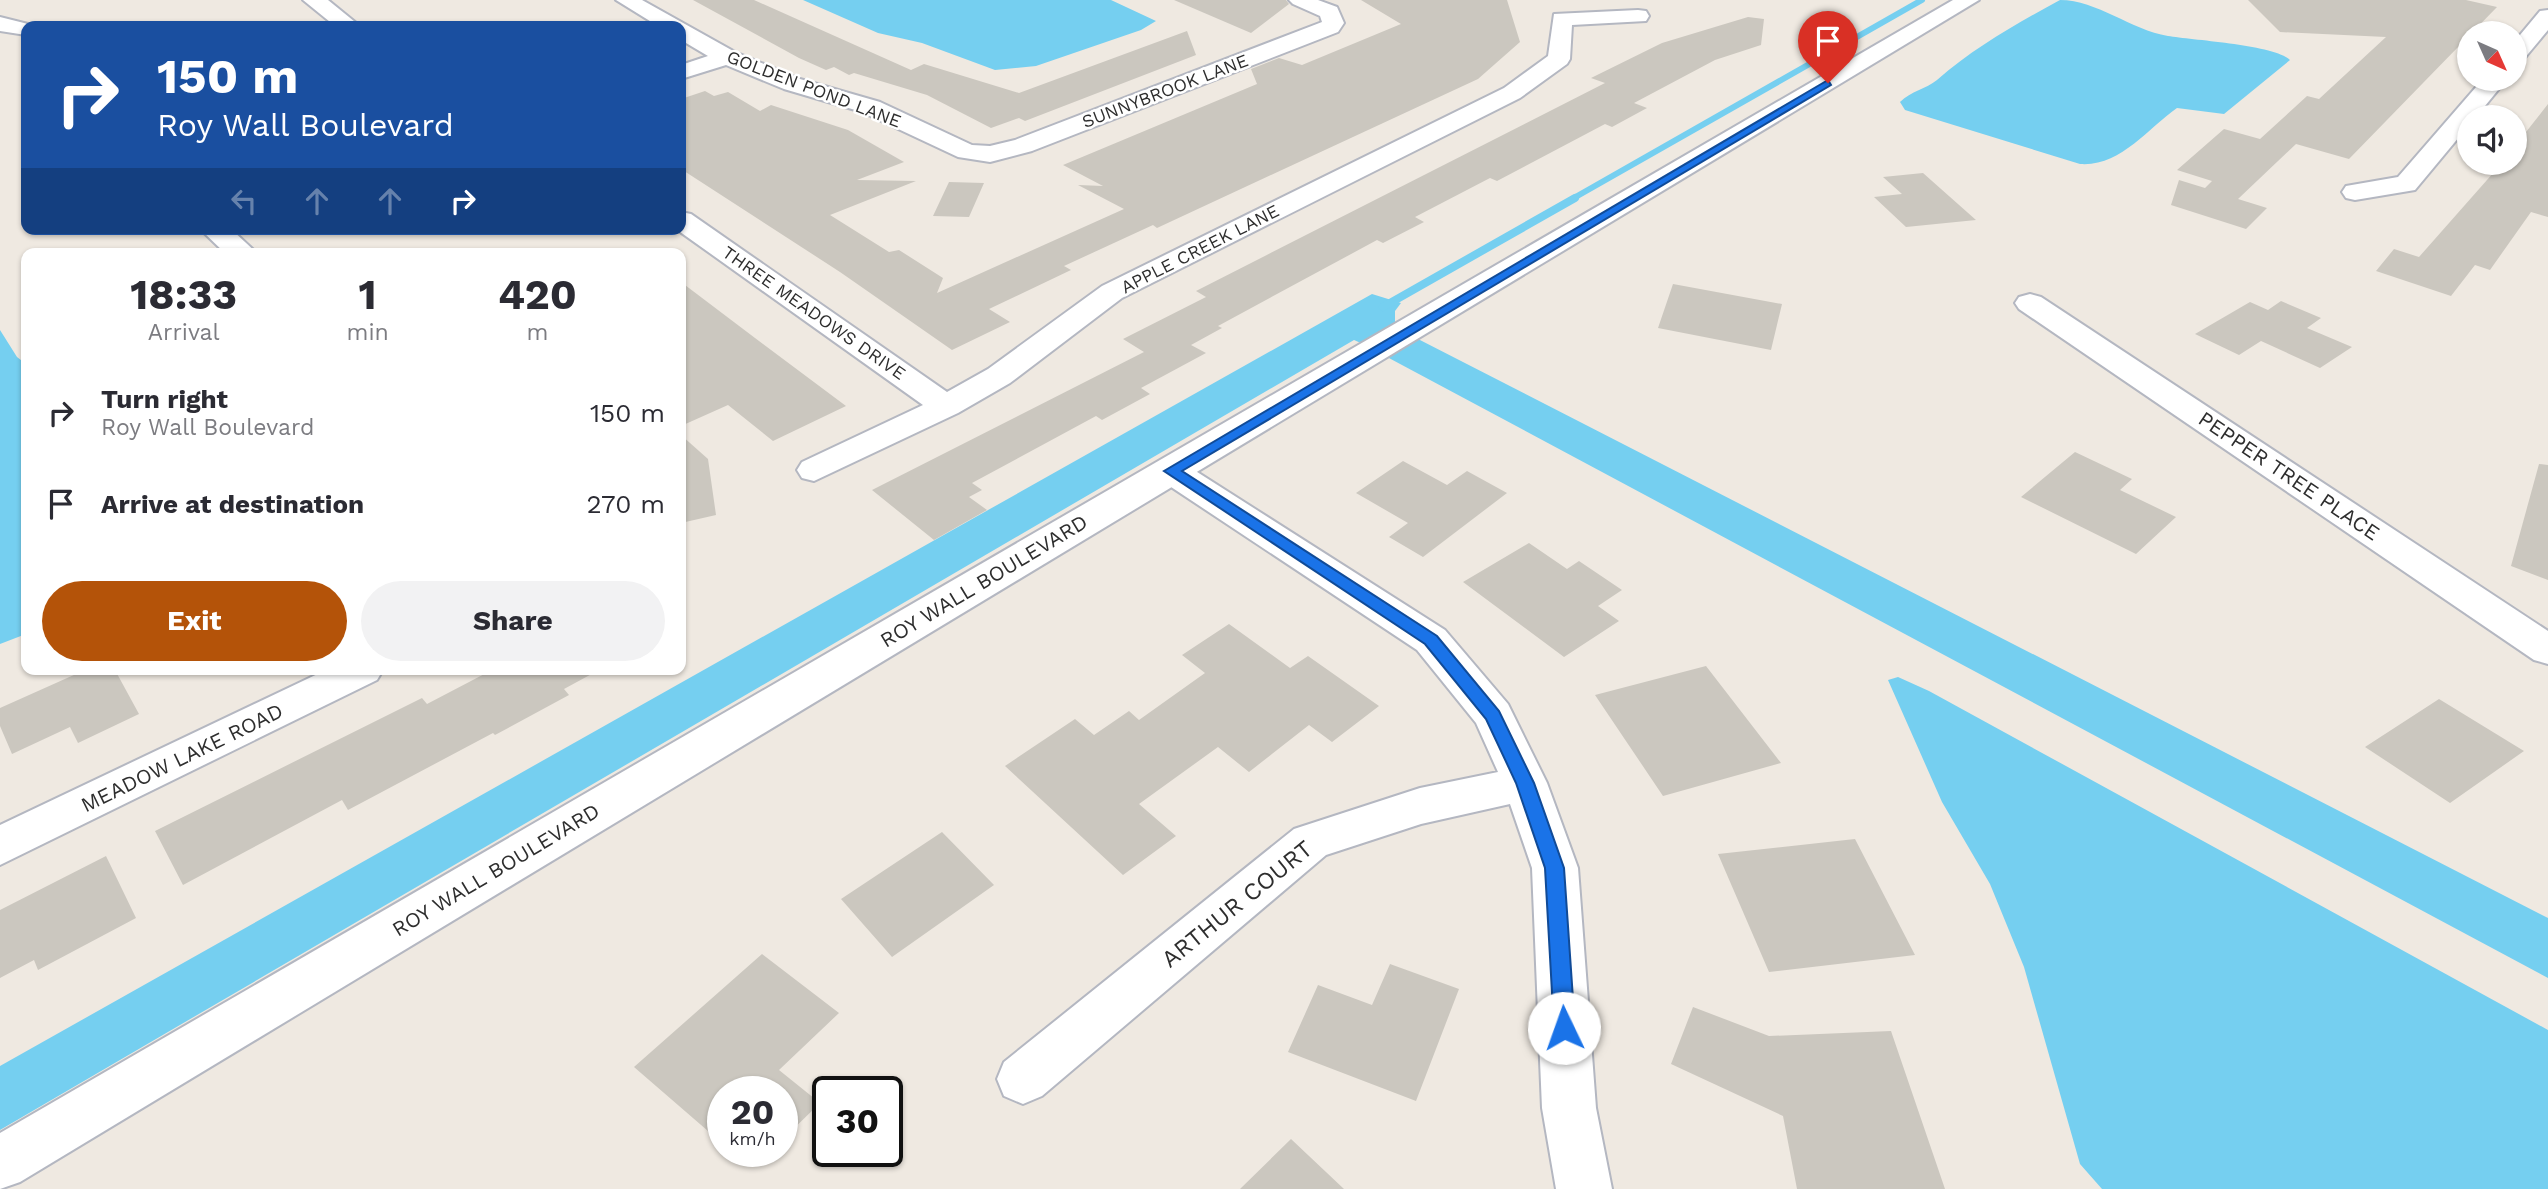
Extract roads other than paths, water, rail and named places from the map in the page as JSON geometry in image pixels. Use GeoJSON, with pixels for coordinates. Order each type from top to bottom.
{"type":"FeatureCollection","features":[{"type":"Feature","properties":{"kind":"street"},"geometry":{"type":"LineString","coordinates":[[314,0],[342,21]]}},
{"type":"Feature","properties":{"kind":"street"},"geometry":{"type":"LineString","coordinates":[[627,0],[664,21]]}},
{"type":"Feature","properties":{"kind":"street","name":"SUNNYBROOK LANE"},"geometry":{"type":"LineString","coordinates":[[990,154],[1023,146],[1330,27],[1333,19],[1329,12],[1300,0]]}},
{"type":"Feature","properties":{"kind":"street","name":"ROY WALL BOULEVARD"},"geometry":{"type":"LineString","coordinates":[[0,1164],[1968,0]]}},
{"type":"Feature","properties":{"kind":"street"},"geometry":{"type":"LineString","coordinates":[[1554,10],[1638,16]]}},
{"type":"Feature","properties":{"kind":"street","name":"APPLE CREEK LANE"},"geometry":{"type":"LineString","coordinates":[[814,470],[946,406],[999,376],[1112,292],[1512,93],[1559,59],[1554,10]]}},
{"type":"Feature","properties":{"kind":"street"},"geometry":{"type":"LineString","coordinates":[[2527,41],[2548,16]]}},
{"type":"Feature","properties":{"kind":"street"},"geometry":{"type":"LineString","coordinates":[[0,24],[21,26]]}},
{"type":"Feature","properties":{"kind":"street","name":"GOLDEN POND LANE"},"geometry":{"type":"LineString","coordinates":[[686,34],[727,57],[792,84],[871,107],[967,152],[990,154]]}},
{"type":"Feature","properties":{"kind":"street"},"geometry":{"type":"LineString","coordinates":[[686,70],[727,57]]}},
{"type":"Feature","properties":{"kind":"street"},"geometry":{"type":"LineString","coordinates":[[2355,192],[2406,184],[2485,91]]}},
{"type":"Feature","properties":{"kind":"street","name":"THREE MEADOWS DRIVE"},"geometry":{"type":"LineString","coordinates":[[686,224],[946,406]]}},
{"type":"Feature","properties":{"kind":"street"},"geometry":{"type":"LineString","coordinates":[[221,235],[237,248]]}},
{"type":"Feature","properties":{"kind":"street","name":"PEPPER TREE PLACE"},"geometry":{"type":"LineString","coordinates":[[2030,303],[2548,650]]}},
{"type":"Feature","properties":{"kind":"street"},"geometry":{"type":"LineString","coordinates":[[1171,471],[1431,640],[1493,715],[1525,783],[1555,868],[1569,1108],[1584,1189]]}},
{"type":"Feature","properties":{"kind":"street","name":"MEADOW LAKE ROAD"},"geometry":{"type":"LineString","coordinates":[[0,846],[353,675]]}},
{"type":"Feature","properties":{"kind":"street","name":"ARTHUR COURT"},"geometry":{"type":"LineString","coordinates":[[1023,1079],[1310,842],[1420,806],[1525,783]]}},
{"type":"Feature","properties":{"kind":"water"},"geometry":{"type":"Polygon","coordinates":[[[803,0],[1111,0],[1156,21],[1141,30],[1036,66],[995,70],[922,43],[878,33],[803,0]]]}},
{"type":"Feature","properties":{"kind":"water"},"geometry":{"type":"Polygon","coordinates":[[[2060,0],[2087,5],[2154,33],[2268,50],[2290,60],[2224,114],[2177,108],[2120,153],[2094,163],[2080,164],[1905,110],[1900,102],[1904,98],[1933,83],[1996,37],[2060,0]]]}},
{"type":"Feature","properties":{"kind":"water"},"geometry":{"type":"Polygon","coordinates":[[[1372,294],[1401,303],[1395,311],[1395,325],[1363,344],[1354,340],[0,1130],[0,1066],[1372,294]]]}},
{"type":"Feature","properties":{"kind":"water"},"geometry":{"type":"Polygon","coordinates":[[[0,330],[21,360],[21,636],[0,644],[0,330]]]}},
{"type":"Feature","properties":{"kind":"water"},"geometry":{"type":"Polygon","coordinates":[[[1418,339],[2548,918],[2548,978],[1387,357],[1418,339]]]}},
{"type":"Feature","properties":{"kind":"water"},"geometry":{"type":"Polygon","coordinates":[[[1898,677],[1929,691],[2548,1030],[2548,1189],[2102,1189],[2080,1164],[2024,967],[1990,884],[1942,802],[1888,680],[1898,677]]]}},
{"type":"Feature","properties":{"kind":"waterway"},"geometry":{"type":"LineString","coordinates":[[1572,199],[1922,0]]}},
{"type":"Feature","properties":{"kind":"waterway"},"geometry":{"type":"LineString","coordinates":[[1383,307],[1575,198]]}}]}
